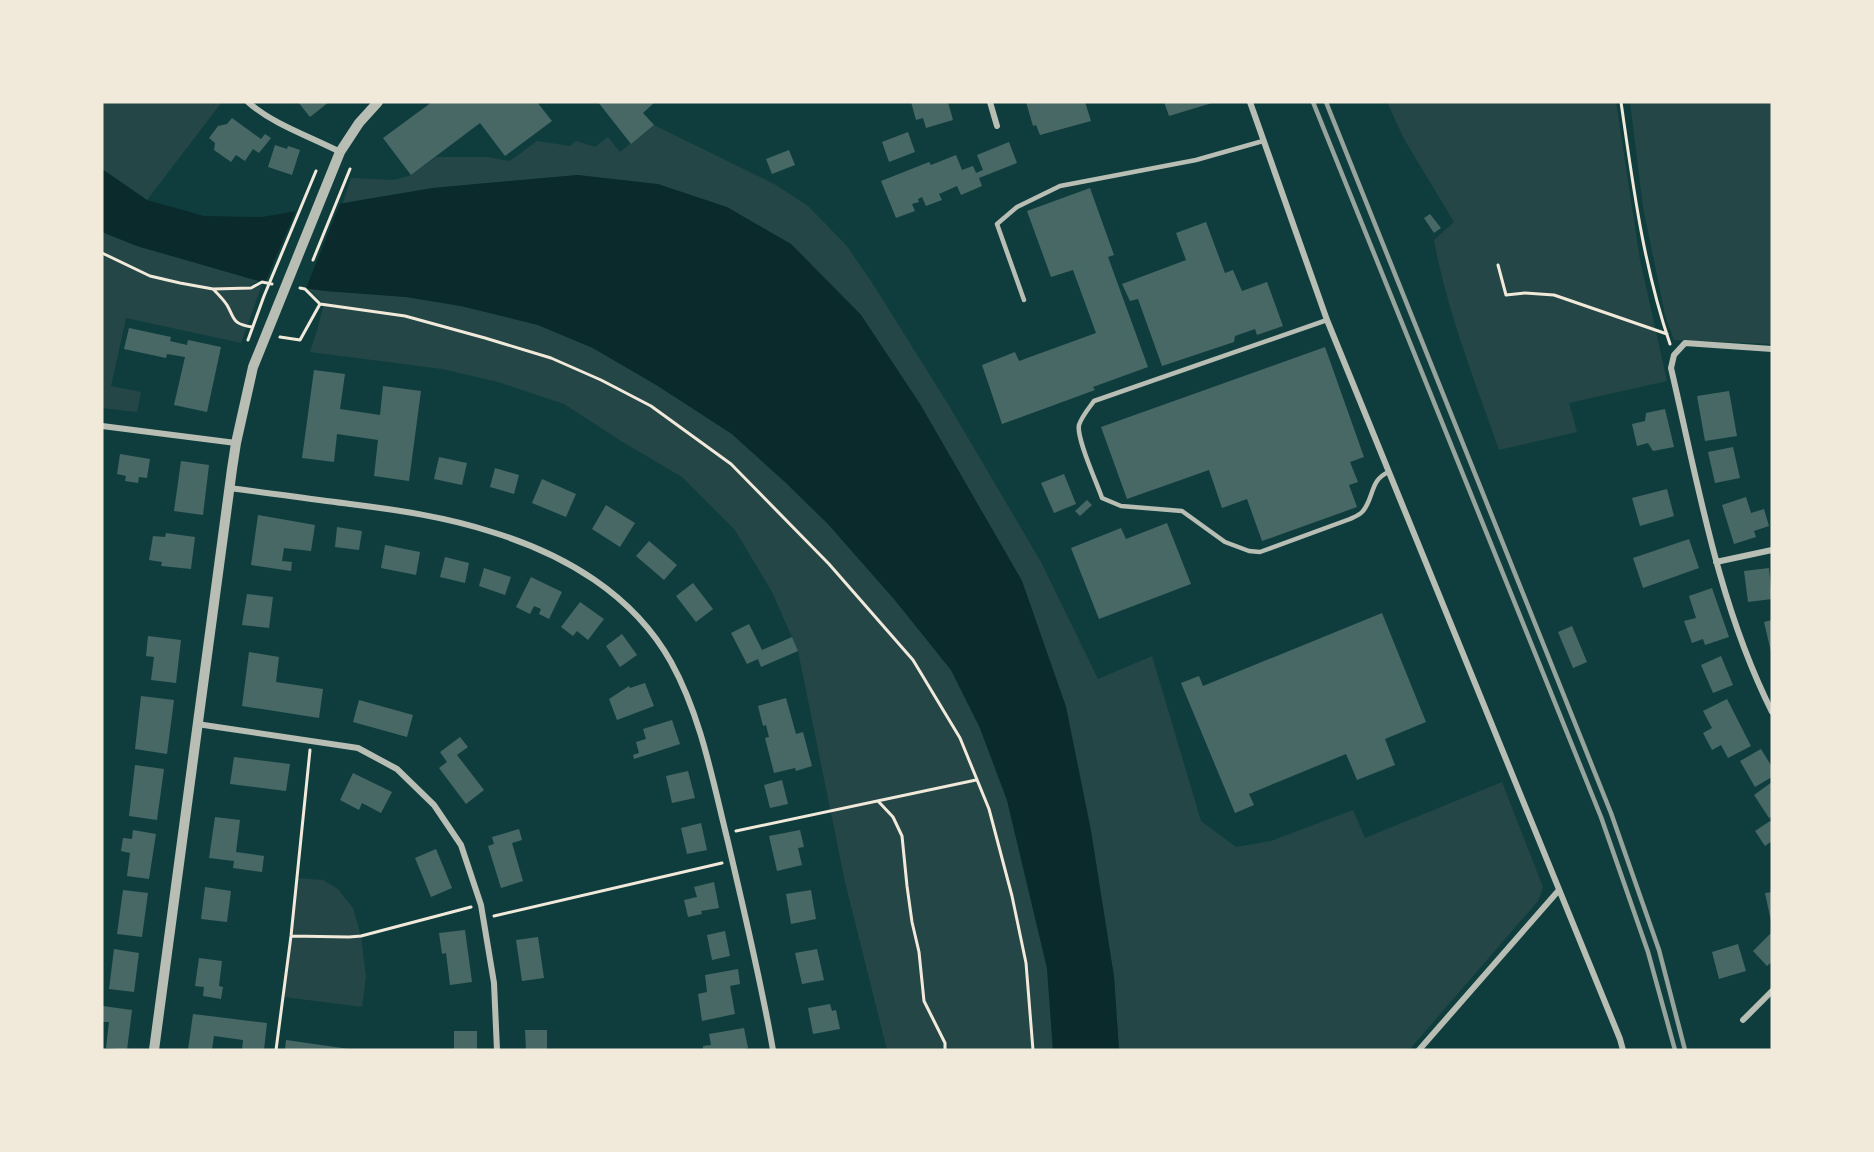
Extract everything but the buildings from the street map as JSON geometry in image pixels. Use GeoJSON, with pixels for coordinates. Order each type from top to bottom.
{"type":"FeatureCollection","features":[{"type":"Feature","properties":{"kind":"street"},"geometry":{"type":"LineString","coordinates":[[248,102],[278,123],[340,152]]}},
{"type":"Feature","properties":{"kind":"street"},"geometry":{"type":"LineString","coordinates":[[154,1050],[229,488],[236,443],[253,367],[340,152],[358,123],[378,102]]}},
{"type":"Feature","properties":{"kind":"street"},"geometry":{"type":"LineString","coordinates":[[990,102],[998,126]]}},
{"type":"Feature","properties":{"kind":"street"},"geometry":{"type":"LineString","coordinates":[[1250,102],[1327,320],[1623,1050]]}},
{"type":"Feature","properties":{"kind":"street"},"geometry":{"type":"LineString","coordinates":[[1772,349],[1685,343],[1674,355],[1671,368],[1724,591],[1760,688],[1772,712]]}},
{"type":"Feature","properties":{"kind":"street"},"geometry":{"type":"LineString","coordinates":[[102,426],[236,443]]}},
{"type":"Feature","properties":{"kind":"street"},"geometry":{"type":"LineString","coordinates":[[229,488],[421,514],[493,532],[529,545],[560,560],[597,581],[621,599],[644,624],[670,661],[692,708],[711,773],[732,861],[773,1050]]}},
{"type":"Feature","properties":{"kind":"street"},"geometry":{"type":"LineString","coordinates":[[1716,562],[1772,550]]}},
{"type":"Feature","properties":{"kind":"street"},"geometry":{"type":"LineString","coordinates":[[197,724],[311,739],[358,748],[398,769],[434,805],[461,845],[481,905],[494,983],[497,1050]]}},
{"type":"Feature","properties":{"kind":"street"},"geometry":{"type":"LineString","coordinates":[[1419,1050],[1559,890]]}},
{"type":"Feature","properties":{"kind":"street"},"geometry":{"type":"LineString","coordinates":[[1743,1020],[1772,991]]}},
{"type":"Feature","properties":{"kind":"lane"},"geometry":{"type":"LineString","coordinates":[[1024,300],[997,224],[1017,207],[1060,186],[1196,160],[1263,141]]}},
{"type":"Feature","properties":{"kind":"lane"},"geometry":{"type":"LineString","coordinates":[[1327,320],[1094,401],[1083,416],[1079,427],[1082,444],[1102,498],[1121,506],[1182,511],[1225,542],[1249,551],[1260,552],[1350,519],[1362,512],[1375,482],[1381,475],[1389,472]]}},
{"type":"Feature","properties":{"kind":"path"},"geometry":{"type":"LineString","coordinates":[[1621,102],[1640,232],[1674,355]]}},
{"type":"Feature","properties":{"kind":"path"},"geometry":{"type":"LineString","coordinates":[[312,261],[353,160]]}},
{"type":"Feature","properties":{"kind":"path"},"geometry":{"type":"LineString","coordinates":[[250,333],[310,184]]}},
{"type":"Feature","properties":{"kind":"path"},"geometry":{"type":"LineString","coordinates":[[102,253],[150,276],[213,289],[250,288]]}},
{"type":"Feature","properties":{"kind":"path"},"geometry":{"type":"LineString","coordinates":[[1498,265],[1506,295],[1525,293],[1554,296],[1667,334]]}},
{"type":"Feature","properties":{"kind":"path"},"geometry":{"type":"LineString","coordinates":[[299,292],[303,282]]}},
{"type":"Feature","properties":{"kind":"path"},"geometry":{"type":"LineString","coordinates":[[213,289],[228,305],[232,317],[239,325],[252,327]]}},
{"type":"Feature","properties":{"kind":"path"},"geometry":{"type":"LineString","coordinates":[[315,299],[320,304],[405,316],[536,353],[601,380],[660,413],[731,464],[829,564],[913,660],[960,738],[989,809],[1012,896],[1026,963],[1033,1050]]}},
{"type":"Feature","properties":{"kind":"path"},"geometry":{"type":"LineString","coordinates":[[284,338],[300,340],[320,304]]}},
{"type":"Feature","properties":{"kind":"path"},"geometry":{"type":"LineString","coordinates":[[276,1050],[291,936],[311,739]]}},
{"type":"Feature","properties":{"kind":"path"},"geometry":{"type":"LineString","coordinates":[[725,833],[977,780]]}},
{"type":"Feature","properties":{"kind":"path"},"geometry":{"type":"LineString","coordinates":[[878,801],[893,817],[902,836],[924,1001],[945,1043],[945,1050]]}},
{"type":"Feature","properties":{"kind":"path"},"geometry":{"type":"LineString","coordinates":[[484,919],[732,861]]}},
{"type":"Feature","properties":{"kind":"path"},"geometry":{"type":"LineString","coordinates":[[291,936],[361,936],[481,905]]}},
{"type":"Feature","properties":{"kind":"shaded area"},"geometry":{"type":"Polygon","coordinates":[[[102,102],[222,102],[147,200],[102,169],[102,102]]]}},
{"type":"Feature","properties":{"kind":"shaded area"},"geometry":{"type":"Polygon","coordinates":[[[1387,102],[1616,102],[1640,260],[1667,381],[1569,403],[1577,432],[1499,450],[1454,320],[1434,240],[1454,222],[1404,139],[1387,102]]]}},
{"type":"Feature","properties":{"kind":"shaded area"},"geometry":{"type":"Polygon","coordinates":[[[1630,102],[1772,102],[1772,344],[1674,340],[1665,315],[1643,207],[1630,102]]]}},
{"type":"Feature","properties":{"kind":"shaded area"},"geometry":{"type":"Polygon","coordinates":[[[654,125],[776,185],[808,206],[846,245],[951,409],[1041,562],[1098,679],[1152,656],[1201,821],[1236,847],[1271,841],[1353,810],[1365,838],[1502,782],[1543,887],[1538,901],[1409,1050],[1119,1050],[1114,977],[1091,831],[1066,707],[1022,581],[920,404],[861,315],[791,244],[578,175],[433,188],[343,203],[351,178],[394,180],[411,175],[436,157],[487,157],[510,161],[537,141],[570,146],[576,141],[595,147],[608,137],[620,152],[654,125]]]}},
{"type":"Feature","properties":{"kind":"shaded area"},"geometry":{"type":"Polygon","coordinates":[[[102,169],[147,200],[204,216],[262,217],[433,188],[578,175],[658,184],[727,207],[791,244],[861,315],[920,404],[1022,581],[1066,707],[1091,831],[1114,977],[1119,1050],[1053,1050],[1047,968],[1007,800],[980,728],[951,670],[894,599],[828,524],[732,434],[658,386],[593,348],[538,325],[461,306],[406,297],[325,291],[259,281],[137,246],[102,232],[102,169]]]}},
{"type":"Feature","properties":{"kind":"shaded area"},"geometry":{"type":"Polygon","coordinates":[[[102,232],[137,246],[259,281],[250,285],[251,290],[262,285],[241,343],[126,318],[111,386],[141,392],[137,412],[102,408],[102,232]]]}},
{"type":"Feature","properties":{"kind":"shaded area"},"geometry":{"type":"Polygon","coordinates":[[[308,289],[406,297],[461,306],[538,325],[593,348],[658,386],[732,434],[828,524],[894,599],[951,670],[980,728],[1007,800],[1047,968],[1053,1050],[887,1050],[845,882],[798,651],[772,592],[735,530],[682,477],[564,404],[498,382],[442,369],[310,352],[324,304],[308,289]]]}},
{"type":"Feature","properties":{"kind":"shaded area"},"geometry":{"type":"Polygon","coordinates":[[[297,878],[323,880],[338,889],[353,908],[361,936],[366,977],[362,1007],[284,997],[297,878]]]}},
{"type":"Feature","properties":{"kind":"pier"},"geometry":{"type":"Polygon","coordinates":[[[341,201],[305,291],[264,285],[297,208],[341,201]]]}},
{"type":"Feature","properties":{"kind":"railway"},"geometry":{"type":"LineString","coordinates":[[1313,102],[1601,817],[1648,952],[1675,1050]]}},
{"type":"Feature","properties":{"kind":"railway"},"geometry":{"type":"LineString","coordinates":[[1326,102],[1611,813],[1659,950],[1685,1050]]}}]}
